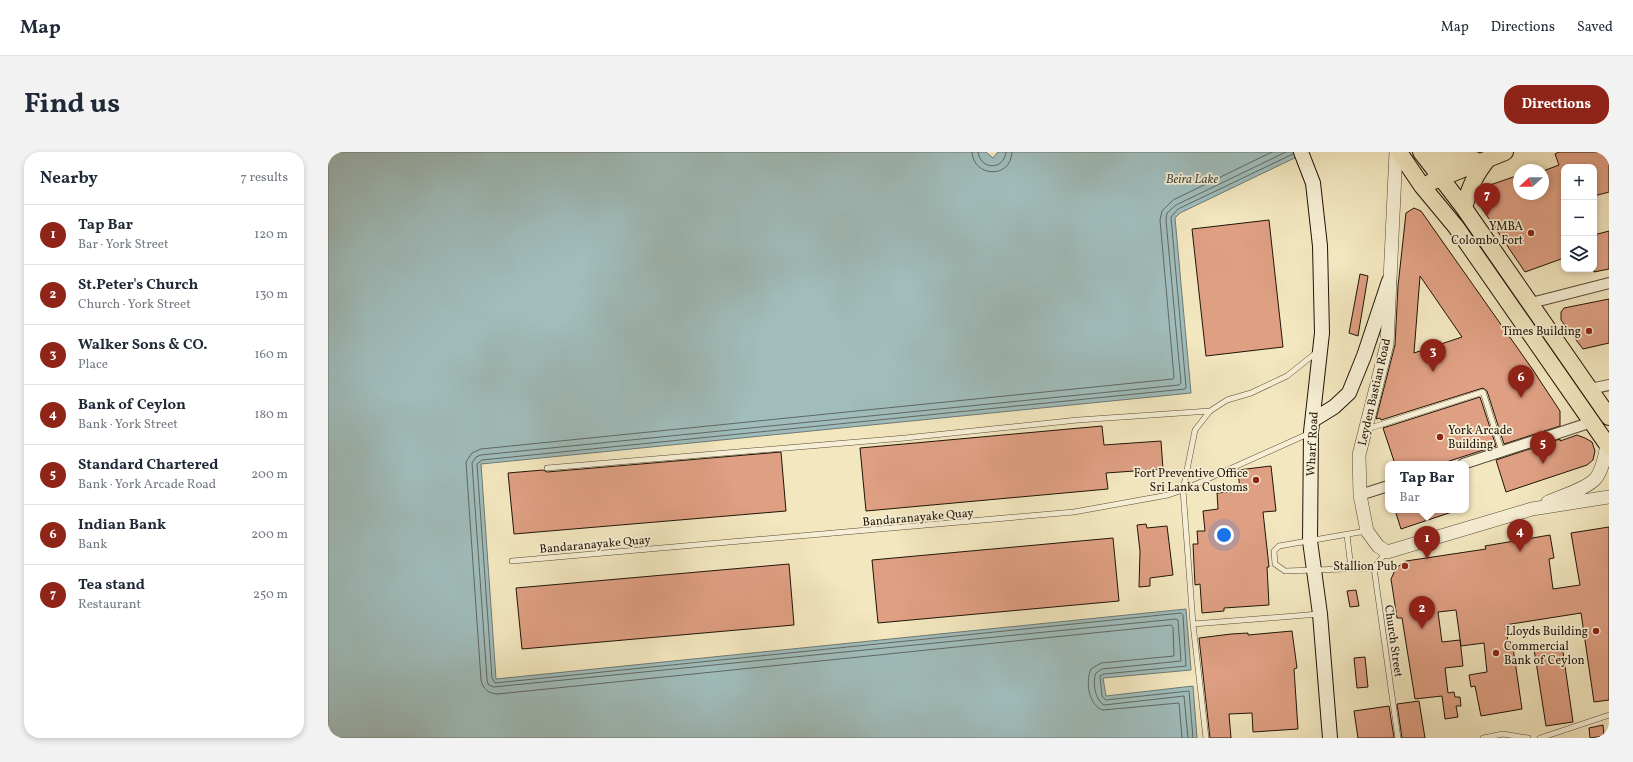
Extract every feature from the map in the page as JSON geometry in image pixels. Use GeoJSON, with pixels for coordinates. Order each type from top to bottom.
{"type":"FeatureCollection","features":[{"type":"Feature","properties":{"kind":"main road","name":"Wharf Road"},"geometry":{"type":"LineString","coordinates":[[1301,152],[1313,183],[1320,246],[1322,333],[1312,426],[1310,541],[1320,614],[1330,738]]}},
{"type":"Feature","properties":{"kind":"main road"},"geometry":{"type":"LineString","coordinates":[[1399,152],[1422,186],[1456,227],[1608,446]]}},
{"type":"Feature","properties":{"kind":"main road"},"geometry":{"type":"LineString","coordinates":[[1422,186],[1505,152]]}},
{"type":"Feature","properties":{"kind":"main road"},"geometry":{"type":"LineString","coordinates":[[1423,154],[1443,160],[1488,159]]}},
{"type":"Feature","properties":{"kind":"main road"},"geometry":{"type":"LineString","coordinates":[[1423,154],[1464,208],[1609,417]]}},
{"type":"Feature","properties":{"kind":"main road"},"geometry":{"type":"LineString","coordinates":[[1464,208],[1473,180],[1488,159]]}},
{"type":"Feature","properties":{"kind":"main road"},"geometry":{"type":"LineString","coordinates":[[1312,426],[1348,393],[1364,356],[1389,281]]}},
{"type":"Feature","properties":{"kind":"street","name":"Leyden Bastian Road"},"geometry":{"type":"LineString","coordinates":[[1387,552],[1378,546],[1367,531],[1360,495],[1359,456],[1387,344],[1389,281],[1395,206],[1396,152]]}},
{"type":"Feature","properties":{"kind":"street"},"geometry":{"type":"LineString","coordinates":[[1531,303],[1609,283]]}},
{"type":"Feature","properties":{"kind":"street"},"geometry":{"type":"LineString","coordinates":[[1590,389],[1609,385]]}},
{"type":"Feature","properties":{"kind":"street"},"geometry":{"type":"LineString","coordinates":[[1469,462],[1592,422]]}},
{"type":"Feature","properties":{"kind":"street"},"geometry":{"type":"LineString","coordinates":[[1387,552],[1532,508],[1590,484],[1601,471],[1608,446]]}},
{"type":"Feature","properties":{"kind":"street"},"geometry":{"type":"LineString","coordinates":[[1360,495],[1385,487]]}},
{"type":"Feature","properties":{"kind":"street"},"geometry":{"type":"LineString","coordinates":[[1532,508],[1609,497]]}},
{"type":"Feature","properties":{"kind":"lane"},"geometry":{"type":"LineString","coordinates":[[1206,738],[1193,624],[1183,490],[1195,430],[1210,411],[1227,400],[1251,392],[1287,376],[1320,349]]}},
{"type":"Feature","properties":{"kind":"lane"},"geometry":{"type":"LineString","coordinates":[[1366,429],[1483,392],[1502,452]]}},
{"type":"Feature","properties":{"kind":"lane"},"geometry":{"type":"LineString","coordinates":[[547,468],[906,438],[1078,420],[1210,411]]}},
{"type":"Feature","properties":{"kind":"lane","name":"Bandaranayake Quay"},"geometry":{"type":"LineString","coordinates":[[512,561],[1074,512],[1168,495],[1183,490],[1312,426]]}},
{"type":"Feature","properties":{"kind":"lane"},"geometry":{"type":"LineString","coordinates":[[1367,531],[1279,546],[1274,551],[1275,564],[1285,571],[1374,568],[1387,552]]}},
{"type":"Feature","properties":{"kind":"lane"},"geometry":{"type":"LineString","coordinates":[[1347,535],[1351,568]]}},
{"type":"Feature","properties":{"kind":"lane","name":"Church Street"},"geometry":{"type":"LineString","coordinates":[[1374,568],[1398,738]]}},
{"type":"Feature","properties":{"kind":"lane"},"geometry":{"type":"LineString","coordinates":[[1193,624],[1320,614]]}},
{"type":"Feature","properties":{"kind":"lane"},"geometry":{"type":"LineString","coordinates":[[1540,738],[1609,715]]}},
{"type":"Feature","properties":{"kind":"lane"},"geometry":{"type":"LineString","coordinates":[[1483,738],[1503,734],[1528,738]]}},
{"type":"Feature","properties":{"kind":"water","name":"Beira Lake"},"geometry":{"type":"Polygon","coordinates":[[[328,152],[986,152],[993,158],[998,152],[1307,152],[1180,213],[1175,218],[1191,393],[481,464],[496,679],[1186,609],[1191,670],[1103,678],[1106,696],[1193,686],[1197,738],[328,738],[328,152]]]}},
{"type":"Feature","properties":{"kind":"building","name":"YMBA Colombo Fort"},"geometry":{"type":"Polygon","coordinates":[[[1559,152],[1609,152],[1609,192],[1597,195],[1597,164],[1561,164],[1561,259],[1525,272],[1481,207],[1481,196],[1490,185],[1513,177],[1513,200],[1549,200],[1549,169],[1559,165],[1555,154],[1559,152]]]}},
{"type":"Feature","properties":{"kind":"building"},"geometry":{"type":"Polygon","coordinates":[[[1414,208],[1421,211],[1533,370],[1560,411],[1560,426],[1504,444],[1487,391],[1483,388],[1381,420],[1380,418],[1376,419],[1395,345],[1398,286],[1406,213],[1414,208]],[[1420,276],[1414,353],[1462,337],[1420,276]]]}},
{"type":"Feature","properties":{"kind":"building"},"geometry":{"type":"Polygon","coordinates":[[[1269,220],[1283,347],[1206,356],[1192,229],[1269,220]]]}},
{"type":"Feature","properties":{"kind":"building"},"geometry":{"type":"Polygon","coordinates":[[[1609,231],[1609,269],[1597,271],[1597,236],[1597,234],[1609,231]]]}},
{"type":"Feature","properties":{"kind":"building"},"geometry":{"type":"Polygon","coordinates":[[[1360,274],[1368,276],[1358,336],[1349,333],[1360,274]]]}},
{"type":"Feature","properties":{"kind":"building","name":"Times Building"},"geometry":{"type":"Polygon","coordinates":[[[1609,299],[1609,343],[1583,349],[1561,320],[1561,312],[1564,308],[1609,299]]]}},
{"type":"Feature","properties":{"kind":"building","name":"York Arcade Building"},"geometry":{"type":"Polygon","coordinates":[[[1480,397],[1496,446],[1449,461],[1394,461],[1383,428],[1480,397]]]}},
{"type":"Feature","properties":{"kind":"building"},"geometry":{"type":"Polygon","coordinates":[[[1102,426],[1104,445],[1161,441],[1163,469],[1106,473],[1108,489],[866,511],[860,448],[1102,426]]]}},
{"type":"Feature","properties":{"kind":"building"},"geometry":{"type":"Polygon","coordinates":[[[1577,435],[1592,442],[1595,451],[1593,460],[1587,465],[1506,492],[1496,460],[1577,435]]]}},
{"type":"Feature","properties":{"kind":"building"},"geometry":{"type":"Polygon","coordinates":[[[781,452],[786,511],[514,534],[508,473],[543,470],[547,472],[781,452]]]}},
{"type":"Feature","properties":{"kind":"building"},"geometry":{"type":"Polygon","coordinates":[[[1271,466],[1276,511],[1263,512],[1269,567],[1267,567],[1269,605],[1224,608],[1224,611],[1202,613],[1200,584],[1195,585],[1193,544],[1198,544],[1197,531],[1205,531],[1203,511],[1218,509],[1217,493],[1240,491],[1238,470],[1271,466]]]}},
{"type":"Feature","properties":{"kind":"building"},"geometry":{"type":"Polygon","coordinates":[[[1396,513],[1449,513],[1401,529],[1396,513]]]}},
{"type":"Feature","properties":{"kind":"building"},"geometry":{"type":"Polygon","coordinates":[[[1146,524],[1147,528],[1167,526],[1173,575],[1150,578],[1150,586],[1139,587],[1140,551],[1137,525],[1146,524]]]}},
{"type":"Feature","properties":{"kind":"building"},"geometry":{"type":"Polygon","coordinates":[[[1609,527],[1609,700],[1594,702],[1581,613],[1505,625],[1508,641],[1512,641],[1522,709],[1481,716],[1475,686],[1471,687],[1469,675],[1487,672],[1484,643],[1461,646],[1456,610],[1438,612],[1442,642],[1460,640],[1463,666],[1445,668],[1448,693],[1454,692],[1455,697],[1460,697],[1461,706],[1456,706],[1458,717],[1445,719],[1442,696],[1415,699],[1402,618],[1397,618],[1391,579],[1396,568],[1406,561],[1486,549],[1485,546],[1550,535],[1554,558],[1549,559],[1553,589],[1580,585],[1571,533],[1609,527]]]}},
{"type":"Feature","properties":{"kind":"building"},"geometry":{"type":"Polygon","coordinates":[[[1113,538],[1119,601],[878,623],[872,560],[1113,538]]]}},
{"type":"Feature","properties":{"kind":"building"},"geometry":{"type":"Polygon","coordinates":[[[789,564],[794,625],[522,649],[516,588],[789,564]]]}},
{"type":"Feature","properties":{"kind":"building"},"geometry":{"type":"Polygon","coordinates":[[[1356,590],[1359,606],[1350,607],[1347,591],[1356,590]]]}},
{"type":"Feature","properties":{"kind":"building"},"geometry":{"type":"Polygon","coordinates":[[[1292,631],[1297,668],[1294,669],[1298,729],[1253,732],[1252,713],[1229,714],[1231,738],[1210,738],[1199,638],[1231,634],[1248,633],[1248,635],[1292,631]]]}},
{"type":"Feature","properties":{"kind":"building"},"geometry":{"type":"Polygon","coordinates":[[[1562,645],[1573,722],[1546,726],[1534,649],[1562,645]]]}},
{"type":"Feature","properties":{"kind":"building"},"geometry":{"type":"Polygon","coordinates":[[[1365,657],[1368,687],[1357,688],[1354,658],[1365,657]]]}},
{"type":"Feature","properties":{"kind":"building"},"geometry":{"type":"Polygon","coordinates":[[[1419,701],[1425,738],[1402,738],[1397,704],[1419,701]]]}},
{"type":"Feature","properties":{"kind":"building"},"geometry":{"type":"Polygon","coordinates":[[[1389,706],[1394,738],[1358,738],[1354,711],[1389,706]]]}},
{"type":"Feature","properties":{"kind":"building"},"geometry":{"type":"Polygon","coordinates":[[[1603,725],[1604,736],[1590,738],[1589,728],[1603,725]]]}},
{"type":"Feature","properties":{"kind":"place","name":"Tea stand"},"geometry":{"type":"Point","coordinates":[1487,216]}},
{"type":"Feature","properties":{"kind":"place","name":"YMBA Colombo Fort"},"geometry":{"type":"Point","coordinates":[1531,233]}},
{"type":"Feature","properties":{"kind":"place","name":"Times Building"},"geometry":{"type":"Point","coordinates":[1589,331]}},
{"type":"Feature","properties":{"kind":"place","name":"Walker Sons & CO."},"geometry":{"type":"Point","coordinates":[1433,372]}},
{"type":"Feature","properties":{"kind":"place","name":"Indian Bank"},"geometry":{"type":"Point","coordinates":[1521,398]}},
{"type":"Feature","properties":{"kind":"place","name":"York Arcade Building"},"geometry":{"type":"Point","coordinates":[1440,437]}},
{"type":"Feature","properties":{"kind":"place","name":"Standard Chartered"},"geometry":{"type":"Point","coordinates":[1543,464]}},
{"type":"Feature","properties":{"kind":"place","name":"Fort Preventive Office Sri Lanka Customs"},"geometry":{"type":"Point","coordinates":[1256,480]}},
{"type":"Feature","properties":{"kind":"place","name":"Bank of Ceylon"},"geometry":{"type":"Point","coordinates":[1520,552]}},
{"type":"Feature","properties":{"kind":"place","name":"Tap Bar"},"geometry":{"type":"Point","coordinates":[1427,559]}},
{"type":"Feature","properties":{"kind":"place","name":"Stallion Pub"},"geometry":{"type":"Point","coordinates":[1405,566]}},
{"type":"Feature","properties":{"kind":"place","name":"St.Peter's Church"},"geometry":{"type":"Point","coordinates":[1422,629]}},
{"type":"Feature","properties":{"kind":"place","name":"Lloyds Building"},"geometry":{"type":"Point","coordinates":[1596,631]}},
{"type":"Feature","properties":{"kind":"place","name":"Commercial Bank of Ceylon"},"geometry":{"type":"Point","coordinates":[1496,653]}}]}
